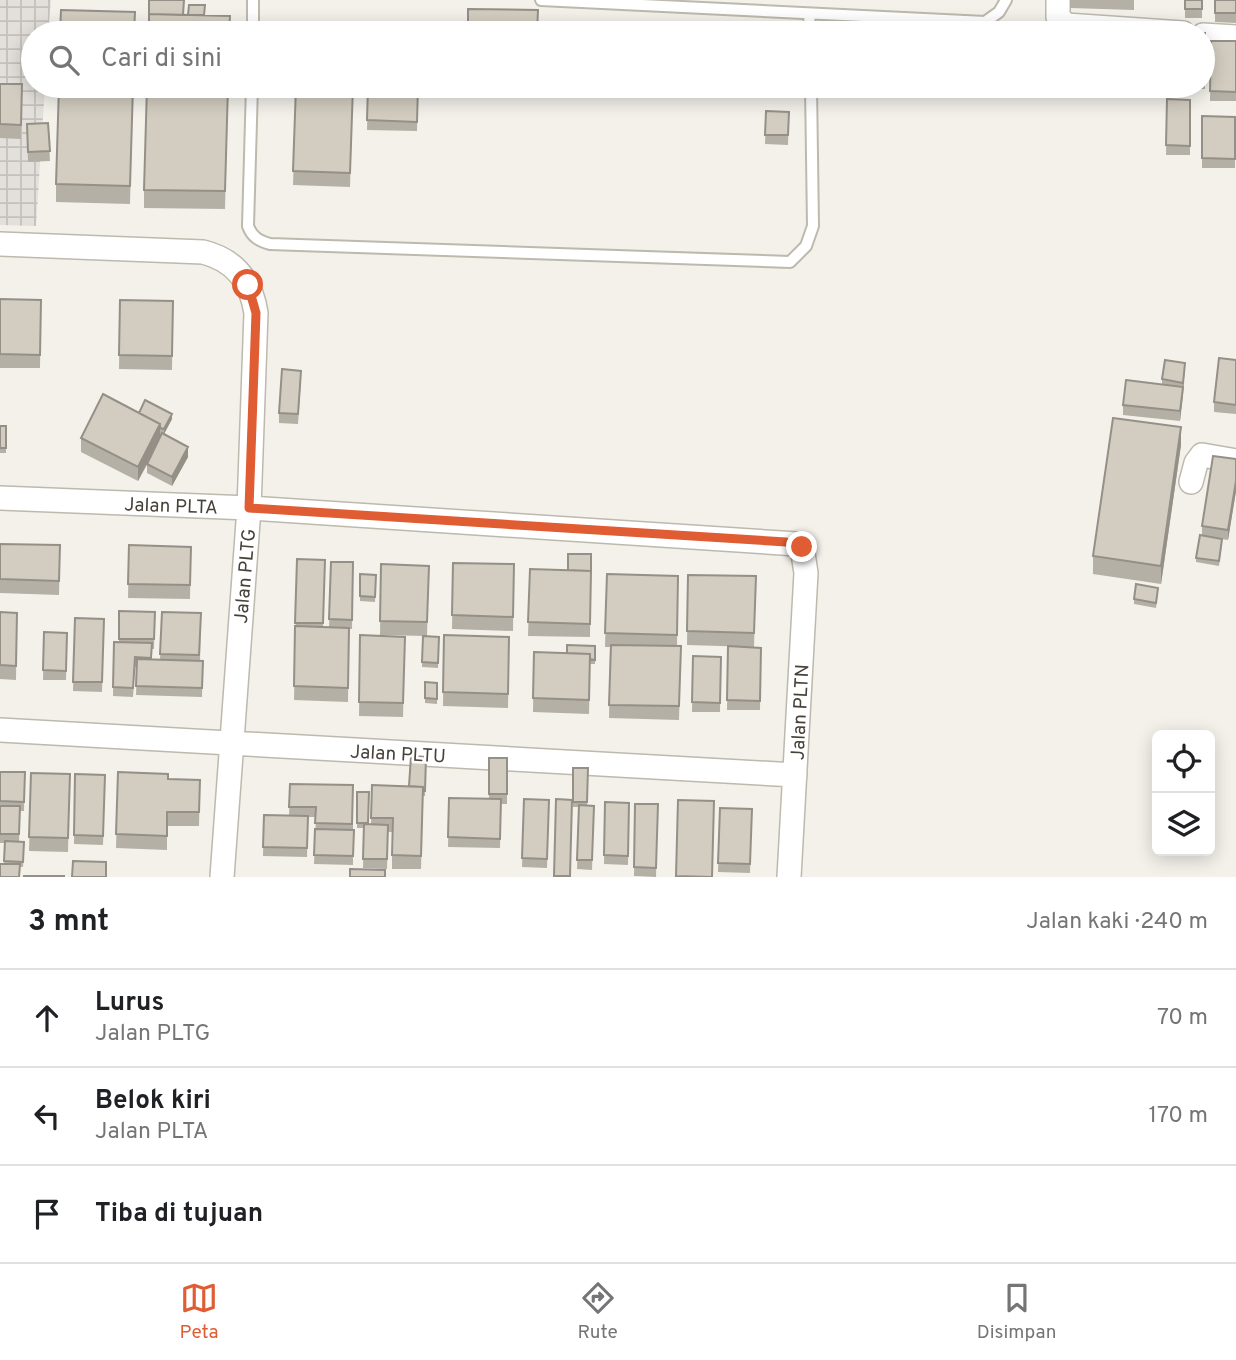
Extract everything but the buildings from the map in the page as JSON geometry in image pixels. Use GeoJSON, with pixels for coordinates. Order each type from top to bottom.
{"type":"FeatureCollection","features":[{"type":"Feature","properties":{"kind":"street"},"geometry":{"type":"LineString","coordinates":[[1215,36],[1236,37]]}},
{"type":"Feature","properties":{"kind":"street","name":"Jalan PLTG"},"geometry":{"type":"LineString","coordinates":[[0,244],[193,251],[216,255],[231,263],[248,285],[256,313],[249,508],[222,877]]}},
{"type":"Feature","properties":{"kind":"street"},"geometry":{"type":"LineString","coordinates":[[1191,482],[1196,463],[1202,455],[1236,461]]}},
{"type":"Feature","properties":{"kind":"street","name":"Jalan PLTA"},"geometry":{"type":"LineString","coordinates":[[0,499],[249,508],[786,542],[802,547]]}},
{"type":"Feature","properties":{"kind":"street","name":"Jalan PLTN"},"geometry":{"type":"LineString","coordinates":[[789,877],[806,573],[802,547]]}},
{"type":"Feature","properties":{"kind":"street","name":"Jalan PLTU"},"geometry":{"type":"LineString","coordinates":[[0,730],[795,775]]}},
{"type":"Feature","properties":{"kind":"lane"},"geometry":{"type":"LineString","coordinates":[[253,0],[253,21]]}},
{"type":"Feature","properties":{"kind":"lane"},"geometry":{"type":"LineString","coordinates":[[541,0],[715,5],[809,15],[960,21]]}},
{"type":"Feature","properties":{"kind":"lane"},"geometry":{"type":"LineString","coordinates":[[986,21],[999,12],[1006,0]]}},
{"type":"Feature","properties":{"kind":"lane"},"geometry":{"type":"LineString","coordinates":[[809,15],[809,21]]}},
{"type":"Feature","properties":{"kind":"lane"},"geometry":{"type":"LineString","coordinates":[[251,98],[248,226],[255,237],[270,244],[790,262],[806,246],[813,226],[811,98]]}},
{"type":"Feature","properties":{"kind":"shaded area"},"geometry":{"type":"Polygon","coordinates":[[[0,0],[51,0],[49,21],[21,21],[21,98],[44,98],[36,226],[0,225],[0,0]]]}},
{"type":"Feature","properties":{"kind":"route"},"geometry":{"type":"LineString","coordinates":[[248,285],[256,313],[249,508],[786,542],[802,547]]}}]}
